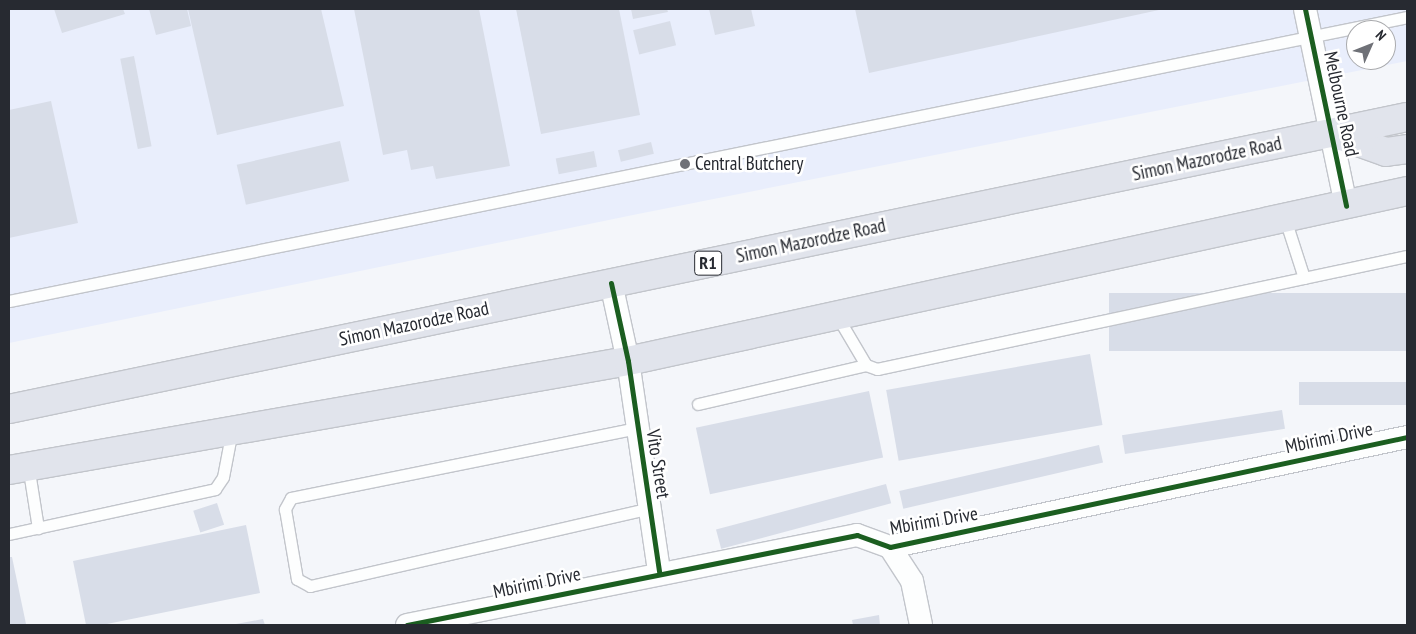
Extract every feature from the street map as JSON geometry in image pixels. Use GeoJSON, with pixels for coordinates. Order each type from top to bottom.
{"type":"FeatureCollection","features":[{"type":"Feature","properties":{"kind":"highway","name":"Simon Mazorodze Road"},"geometry":{"type":"LineString","coordinates":[[9,409],[1407,117]]}},
{"type":"Feature","properties":{"kind":"highway"},"geometry":{"type":"LineString","coordinates":[[1334,133],[1386,152],[1407,149]]}},
{"type":"Feature","properties":{"kind":"highway"},"geometry":{"type":"LineString","coordinates":[[15,465],[232,430],[628,361],[1346,206],[1407,191]]}},
{"type":"Feature","properties":{"kind":"street","name":"Melbourne Road"},"geometry":{"type":"LineString","coordinates":[[1304,9],[1334,133],[1346,206]]}},
{"type":"Feature","properties":{"kind":"street","name":"Vito Street"},"geometry":{"type":"LineString","coordinates":[[611,283],[628,361],[659,572]]}},
{"type":"Feature","properties":{"kind":"street","name":"Mbirimi Drive"},"geometry":{"type":"LineString","coordinates":[[407,625],[659,572],[857,535],[890,547],[1407,437]]}},
{"type":"Feature","properties":{"kind":"street"},"geometry":{"type":"LineString","coordinates":[[890,547],[912,581],[921,625]]}},
{"type":"Feature","properties":{"kind":"lane"},"geometry":{"type":"LineString","coordinates":[[9,301],[1407,17]]}},
{"type":"Feature","properties":{"kind":"lane"},"geometry":{"type":"LineString","coordinates":[[1285,219],[1304,278]]}},
{"type":"Feature","properties":{"kind":"lane"},"geometry":{"type":"LineString","coordinates":[[698,404],[866,365],[877,369],[1407,256]]}},
{"type":"Feature","properties":{"kind":"lane"},"geometry":{"type":"LineString","coordinates":[[838,316],[866,365]]}},
{"type":"Feature","properties":{"kind":"lane"},"geometry":{"type":"LineString","coordinates":[[638,428],[291,498],[285,509],[297,579],[310,586],[650,508]]}},
{"type":"Feature","properties":{"kind":"lane"},"geometry":{"type":"LineString","coordinates":[[9,534],[215,489],[223,477],[232,430]]}},
{"type":"Feature","properties":{"kind":"lane"},"geometry":{"type":"LineString","coordinates":[[15,465],[38,528]]}},
{"type":"Feature","properties":{"kind":"shaded area"},"geometry":{"type":"Polygon","coordinates":[[[9,9],[1407,9],[1407,61],[1396,63],[1396,20],[1346,20],[1346,70],[1362,70],[633,215],[9,343],[9,9]]]}},
{"type":"Feature","properties":{"kind":"building"},"geometry":{"type":"Polygon","coordinates":[[[54,9],[123,9],[125,14],[62,33],[54,9]]]}},
{"type":"Feature","properties":{"kind":"building"},"geometry":{"type":"Polygon","coordinates":[[[149,9],[187,9],[191,26],[156,35],[149,9]]]}},
{"type":"Feature","properties":{"kind":"building"},"geometry":{"type":"Polygon","coordinates":[[[188,9],[321,9],[344,106],[217,135],[188,9]]]}},
{"type":"Feature","properties":{"kind":"building"},"geometry":{"type":"Polygon","coordinates":[[[354,9],[479,9],[510,166],[436,179],[433,166],[411,170],[407,150],[383,155],[354,9]]]}},
{"type":"Feature","properties":{"kind":"building"},"geometry":{"type":"Polygon","coordinates":[[[516,9],[619,9],[640,115],[541,134],[516,9]]]}},
{"type":"Feature","properties":{"kind":"building"},"geometry":{"type":"Polygon","coordinates":[[[631,9],[667,9],[668,12],[633,19],[631,9]]]}},
{"type":"Feature","properties":{"kind":"building"},"geometry":{"type":"Polygon","coordinates":[[[709,9],[751,9],[755,26],[715,35],[709,9]]]}},
{"type":"Feature","properties":{"kind":"building"},"geometry":{"type":"Polygon","coordinates":[[[855,9],[1159,9],[1159,10],[869,73],[855,9]]]}},
{"type":"Feature","properties":{"kind":"building"},"geometry":{"type":"Polygon","coordinates":[[[670,21],[676,45],[639,54],[633,30],[670,21]]]}},
{"type":"Feature","properties":{"kind":"building"},"geometry":{"type":"Polygon","coordinates":[[[134,56],[152,146],[138,149],[120,59],[134,56]]]}},
{"type":"Feature","properties":{"kind":"building"},"geometry":{"type":"Polygon","coordinates":[[[51,101],[78,223],[9,238],[9,110],[51,101]]]}},
{"type":"Feature","properties":{"kind":"building"},"geometry":{"type":"Polygon","coordinates":[[[340,141],[349,181],[246,205],[237,165],[340,141]]]}},
{"type":"Feature","properties":{"kind":"building"},"geometry":{"type":"Polygon","coordinates":[[[651,142],[654,154],[621,162],[618,150],[651,142]]]}},
{"type":"Feature","properties":{"kind":"building"},"geometry":{"type":"Polygon","coordinates":[[[594,151],[597,167],[559,174],[556,158],[594,151]]]}},
{"type":"Feature","properties":{"kind":"building"},"geometry":{"type":"Polygon","coordinates":[[[1109,293],[1407,293],[1407,351],[1109,351],[1109,293]]]}},
{"type":"Feature","properties":{"kind":"building"},"geometry":{"type":"Polygon","coordinates":[[[1090,354],[1103,425],[899,461],[886,390],[1090,354]]]}},
{"type":"Feature","properties":{"kind":"building"},"geometry":{"type":"Polygon","coordinates":[[[1299,382],[1407,382],[1407,405],[1299,405],[1299,382]]]}},
{"type":"Feature","properties":{"kind":"building"},"geometry":{"type":"Polygon","coordinates":[[[869,391],[883,458],[710,494],[696,428],[869,391]]]}},
{"type":"Feature","properties":{"kind":"building"},"geometry":{"type":"Polygon","coordinates":[[[1282,410],[1285,429],[1125,454],[1122,435],[1282,410]]]}},
{"type":"Feature","properties":{"kind":"building"},"geometry":{"type":"Polygon","coordinates":[[[1099,445],[1103,463],[903,509],[899,491],[1099,445]]]}},
{"type":"Feature","properties":{"kind":"building"},"geometry":{"type":"Polygon","coordinates":[[[886,484],[891,503],[721,549],[716,530],[886,484]]]}},
{"type":"Feature","properties":{"kind":"building"},"geometry":{"type":"Polygon","coordinates":[[[217,503],[224,525],[200,533],[193,511],[217,503]]]}},
{"type":"Feature","properties":{"kind":"building"},"geometry":{"type":"Polygon","coordinates":[[[246,525],[260,593],[102,625],[86,625],[73,561],[246,525]]]}},
{"type":"Feature","properties":{"kind":"building"},"geometry":{"type":"Polygon","coordinates":[[[9,557],[12,557],[26,624],[9,625],[9,557]]]}},
{"type":"Feature","properties":{"kind":"building"},"geometry":{"type":"Polygon","coordinates":[[[879,615],[880,625],[853,625],[852,620],[879,615]]]}},
{"type":"Feature","properties":{"kind":"building"},"geometry":{"type":"Polygon","coordinates":[[[263,619],[265,625],[236,625],[236,624],[263,619]]]}},
{"type":"Feature","properties":{"kind":"cycle path"},"geometry":{"type":"LineString","coordinates":[[1305,9],[1346,206]]}},
{"type":"Feature","properties":{"kind":"cycle path"},"geometry":{"type":"LineString","coordinates":[[611,283],[628,361],[659,572]]}},
{"type":"Feature","properties":{"kind":"cycle path"},"geometry":{"type":"LineString","coordinates":[[407,625],[857,535],[890,547],[1407,437]]}},
{"type":"Feature","properties":{"kind":"place","name":"Central Butchery"},"geometry":{"type":"Point","coordinates":[685,164]}}]}
